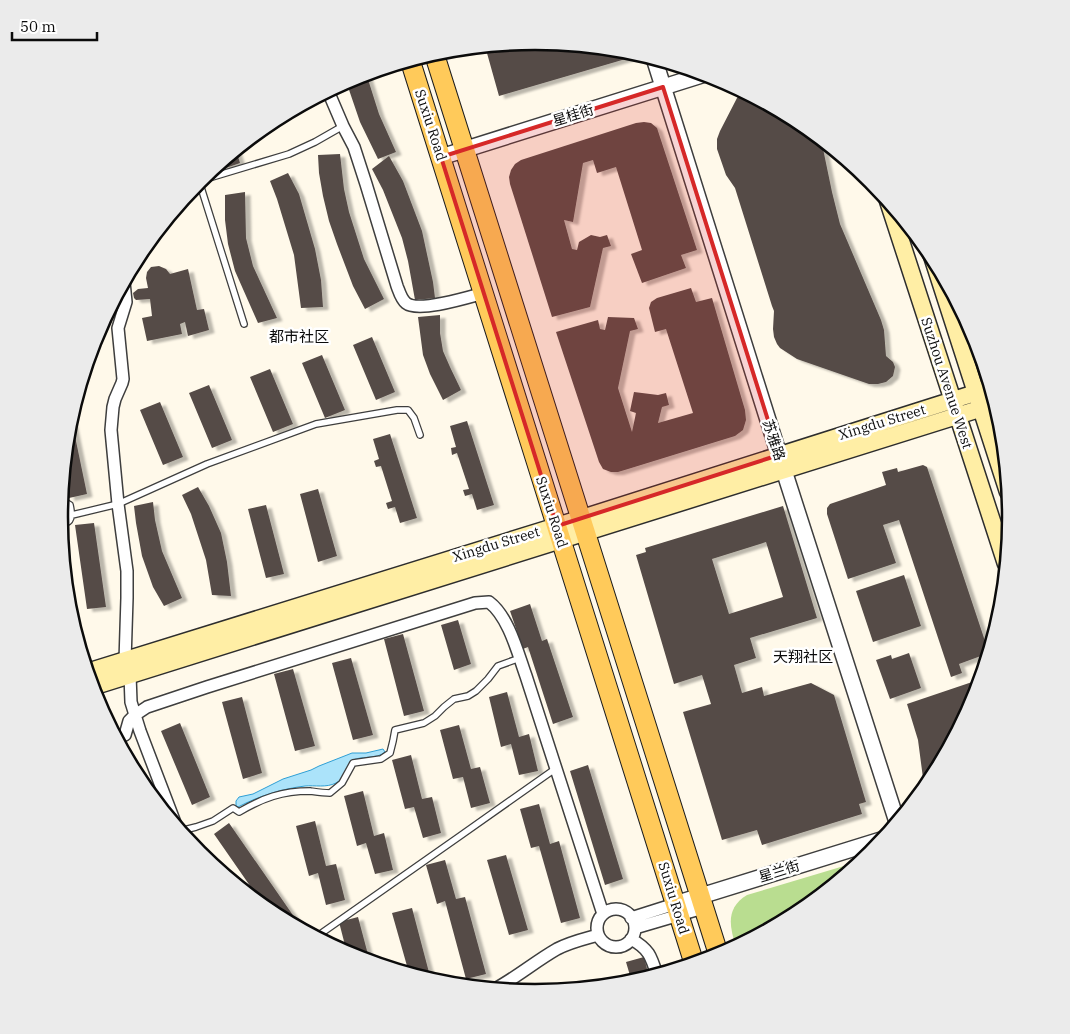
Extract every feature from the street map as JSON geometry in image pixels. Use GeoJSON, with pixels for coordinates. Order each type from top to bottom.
{"type":"FeatureCollection","features":[{"type":"Feature","properties":{"kind":"main road","name":"Suxiu Road"},"geometry":{"type":"LineString","coordinates":[[436,61],[715,947]]}},
{"type":"Feature","properties":{"kind":"main road","name":"Suxiu Road"},"geometry":{"type":"LineString","coordinates":[[412,67],[692,956]]}},
{"type":"Feature","properties":{"kind":"main road","name":"Suzhou Avenue West"},"geometry":{"type":"LineString","coordinates":[[894,219],[1001,548]]}},
{"type":"Feature","properties":{"kind":"main road","name":"Suzhou Avenue West"},"geometry":{"type":"LineString","coordinates":[[950,303],[983,390],[994,431]]}},
{"type":"Feature","properties":{"kind":"main road","name":"Xingdu Street"},"geometry":{"type":"LineString","coordinates":[[99,683],[128,668],[781,462],[983,390]]}},
{"type":"Feature","properties":{"kind":"main road","name":"Xingdu Street"},"geometry":{"type":"LineString","coordinates":[[781,462],[958,416],[988,406]]}},
{"type":"Feature","properties":{"kind":"main road","name":"Xingdu Street"},"geometry":{"type":"LineString","coordinates":[[95,671],[128,668]]}},
{"type":"Feature","properties":{"kind":"street","name":"苏雅路"},"geometry":{"type":"LineString","coordinates":[[657,66],[895,814]]}},
{"type":"Feature","properties":{"kind":"street","name":"星桂街"},"geometry":{"type":"LineString","coordinates":[[441,157],[693,78]]}},
{"type":"Feature","properties":{"kind":"street"},"geometry":{"type":"LineString","coordinates":[[331,97],[354,148],[397,286],[406,303],[414,306],[430,305],[451,302],[484,293]]}},
{"type":"Feature","properties":{"kind":"street"},"geometry":{"type":"LineString","coordinates":[[125,294],[126,302],[118,328],[122,383],[115,399],[112,445],[127,579],[128,668],[131,702],[140,731],[171,808]]}},
{"type":"Feature","properties":{"kind":"street"},"geometry":{"type":"LineString","coordinates":[[122,734],[135,714],[146,707],[482,602],[489,602],[507,626],[520,658],[603,914]]}},
{"type":"Feature","properties":{"kind":"street"},"geometry":{"type":"LineString","coordinates":[[123,736],[140,731]]}},
{"type":"Feature","properties":{"kind":"street","name":"星兰街"},"geometry":{"type":"LineString","coordinates":[[677,909],[867,845]]}},
{"type":"Feature","properties":{"kind":"street"},"geometry":{"type":"LineString","coordinates":[[655,968],[647,950],[632,928],[626,912],[618,909],[610,910],[603,914],[598,921],[598,934],[604,943],[613,947],[624,945],[632,928],[677,909]]}},
{"type":"Feature","properties":{"kind":"street"},"geometry":{"type":"LineString","coordinates":[[506,983],[559,948],[598,934]]}},
{"type":"Feature","properties":{"kind":"lane"},"geometry":{"type":"LineString","coordinates":[[217,176],[289,154],[343,126]]}},
{"type":"Feature","properties":{"kind":"lane"},"geometry":{"type":"LineString","coordinates":[[202,190],[244,324]]}},
{"type":"Feature","properties":{"kind":"lane"},"geometry":{"type":"LineString","coordinates":[[72,515],[118,504],[207,464],[316,424],[397,410],[408,410],[414,418],[420,435]]}},
{"type":"Feature","properties":{"kind":"lane"},"geometry":{"type":"LineString","coordinates":[[68,504],[72,515],[68,522]]}},
{"type":"Feature","properties":{"kind":"lane"},"geometry":{"type":"LineString","coordinates":[[187,828],[213,821],[233,808],[240,812],[259,801],[282,794],[330,793],[342,783],[353,763],[381,759],[390,753],[395,730],[424,723],[454,699],[468,696],[476,691],[498,666],[520,658]]}},
{"type":"Feature","properties":{"kind":"lane"},"geometry":{"type":"LineString","coordinates":[[322,933],[555,769]]}},
{"type":"Feature","properties":{"kind":"highlighted area"},"geometry":{"type":"Polygon","coordinates":[[[663,87],[779,455],[557,526],[441,157],[663,87]]]}},
{"type":"Feature","properties":{"kind":"green space"},"geometry":{"type":"Polygon","coordinates":[[[846,865],[794,905],[734,939],[731,924],[732,911],[740,900],[747,895],[846,865]]]}},
{"type":"Feature","properties":{"kind":"water"},"geometry":{"type":"Polygon","coordinates":[[[383,749],[385,752],[373,757],[359,758],[351,761],[345,774],[332,785],[287,789],[262,796],[238,807],[236,806],[236,801],[239,797],[253,794],[283,779],[352,753],[366,753],[383,749]]]}},
{"type":"Feature","properties":{"kind":"building"},"geometry":{"type":"Polygon","coordinates":[[[535,50],[566,51],[626,59],[499,96],[487,53],[535,50]]]}},
{"type":"Feature","properties":{"kind":"building"},"geometry":{"type":"Polygon","coordinates":[[[369,81],[379,114],[396,152],[378,159],[360,122],[349,89],[369,81]]]}},
{"type":"Feature","properties":{"kind":"building"},"geometry":{"type":"Polygon","coordinates":[[[738,96],[742,98],[769,113],[823,150],[840,224],[881,320],[884,330],[886,356],[893,362],[895,367],[893,376],[886,382],[869,384],[797,359],[777,344],[773,329],[774,311],[735,188],[726,175],[717,149],[717,139],[720,131],[738,96]]]}},
{"type":"Feature","properties":{"kind":"building"},"geometry":{"type":"Polygon","coordinates":[[[644,122],[651,123],[657,128],[697,250],[681,255],[686,268],[642,283],[631,254],[642,250],[616,167],[597,173],[593,160],[583,163],[573,222],[564,220],[572,249],[577,250],[579,242],[591,235],[600,237],[607,235],[611,246],[603,248],[590,307],[552,317],[510,184],[511,170],[521,160],[644,122]]]}},
{"type":"Feature","properties":{"kind":"building"},"geometry":{"type":"Polygon","coordinates":[[[340,154],[349,212],[364,259],[384,299],[365,309],[353,286],[329,221],[319,173],[318,155],[340,154]]]}},
{"type":"Feature","properties":{"kind":"building"},"geometry":{"type":"Polygon","coordinates":[[[389,156],[403,181],[422,231],[435,298],[415,300],[402,238],[383,190],[372,169],[389,156]]]}},
{"type":"Feature","properties":{"kind":"building"},"geometry":{"type":"Polygon","coordinates":[[[238,157],[240,163],[224,168],[238,157]]]}},
{"type":"Feature","properties":{"kind":"building"},"geometry":{"type":"Polygon","coordinates":[[[288,173],[299,194],[315,249],[321,280],[323,307],[301,308],[294,255],[270,181],[288,173]]]}},
{"type":"Feature","properties":{"kind":"building"},"geometry":{"type":"Polygon","coordinates":[[[245,192],[246,238],[253,266],[277,318],[258,323],[235,271],[228,244],[225,220],[225,195],[245,192]]]}},
{"type":"Feature","properties":{"kind":"building"},"geometry":{"type":"Polygon","coordinates":[[[159,266],[166,269],[170,274],[188,269],[197,310],[204,309],[209,330],[188,336],[185,322],[180,324],[182,334],[147,341],[142,318],[152,316],[150,299],[136,300],[133,293],[138,289],[148,288],[147,272],[151,267],[159,266]]]}},
{"type":"Feature","properties":{"kind":"building"},"geometry":{"type":"Polygon","coordinates":[[[691,288],[696,302],[712,298],[745,410],[746,420],[743,430],[735,436],[618,472],[603,469],[599,462],[556,332],[598,320],[600,329],[605,330],[608,317],[634,318],[638,329],[630,331],[618,388],[632,432],[636,413],[630,411],[634,392],[658,395],[666,393],[669,405],[662,407],[658,423],[693,413],[666,329],[655,332],[649,308],[651,302],[657,298],[691,288]]]}},
{"type":"Feature","properties":{"kind":"building"},"geometry":{"type":"Polygon","coordinates":[[[440,315],[443,351],[461,390],[443,400],[423,355],[418,317],[440,315]]]}},
{"type":"Feature","properties":{"kind":"building"},"geometry":{"type":"Polygon","coordinates":[[[372,337],[395,392],[376,400],[353,345],[372,337]]]}},
{"type":"Feature","properties":{"kind":"building"},"geometry":{"type":"Polygon","coordinates":[[[322,355],[345,410],[325,418],[302,363],[322,355]]]}},
{"type":"Feature","properties":{"kind":"building"},"geometry":{"type":"Polygon","coordinates":[[[270,369],[293,424],[273,432],[250,377],[270,369]]]}},
{"type":"Feature","properties":{"kind":"building"},"geometry":{"type":"Polygon","coordinates":[[[209,385],[232,440],[212,448],[189,393],[209,385]]]}},
{"type":"Feature","properties":{"kind":"building"},"geometry":{"type":"Polygon","coordinates":[[[160,402],[183,457],[163,465],[140,410],[160,402]]]}},
{"type":"Feature","properties":{"kind":"building"},"geometry":{"type":"Polygon","coordinates":[[[467,421],[494,505],[477,510],[472,494],[465,496],[463,490],[469,489],[457,453],[452,455],[451,448],[456,447],[450,426],[467,421]]]}},
{"type":"Feature","properties":{"kind":"building"},"geometry":{"type":"Polygon","coordinates":[[[390,434],[417,518],[400,523],[395,507],[388,509],[386,503],[392,501],[381,466],[376,467],[374,461],[379,459],[373,439],[390,434]]]}},
{"type":"Feature","properties":{"kind":"building"},"geometry":{"type":"Polygon","coordinates":[[[75,437],[87,494],[69,498],[72,456],[75,437]]]}},
{"type":"Feature","properties":{"kind":"building"},"geometry":{"type":"Polygon","coordinates":[[[923,465],[927,467],[985,641],[980,656],[959,664],[962,673],[951,677],[899,520],[883,525],[896,563],[848,579],[827,514],[827,508],[830,504],[886,485],[882,472],[897,468],[898,472],[923,465]]]}},
{"type":"Feature","properties":{"kind":"building"},"geometry":{"type":"Polygon","coordinates":[[[198,487],[221,533],[231,596],[212,595],[206,560],[191,514],[182,495],[198,487]]]}},
{"type":"Feature","properties":{"kind":"building"},"geometry":{"type":"Polygon","coordinates":[[[318,489],[337,556],[318,562],[300,494],[318,489]]]}},
{"type":"Feature","properties":{"kind":"building"},"geometry":{"type":"Polygon","coordinates":[[[153,502],[162,551],[182,598],[164,606],[153,587],[142,556],[134,506],[153,502]]]}},
{"type":"Feature","properties":{"kind":"building"},"geometry":{"type":"Polygon","coordinates":[[[266,505],[284,574],[266,578],[248,509],[266,505]]]}},
{"type":"Feature","properties":{"kind":"building"},"geometry":{"type":"Polygon","coordinates":[[[783,506],[817,618],[750,638],[756,658],[734,665],[742,693],[762,687],[764,696],[811,683],[834,695],[866,802],[859,804],[862,814],[762,845],[757,830],[722,840],[683,712],[711,704],[702,675],[674,684],[636,555],[646,552],[645,548],[783,506]],[[766,542],[712,559],[729,614],[783,597],[766,542]]]}},
{"type":"Feature","properties":{"kind":"building"},"geometry":{"type":"Polygon","coordinates":[[[94,523],[106,607],[87,609],[75,525],[94,523]]]}},
{"type":"Feature","properties":{"kind":"building"},"geometry":{"type":"Polygon","coordinates":[[[904,575],[921,626],[873,642],[856,591],[904,575]]]}},
{"type":"Feature","properties":{"kind":"building"},"geometry":{"type":"Polygon","coordinates":[[[530,604],[542,641],[547,639],[573,717],[553,724],[528,647],[523,649],[510,611],[530,604]]]}},
{"type":"Feature","properties":{"kind":"building"},"geometry":{"type":"Polygon","coordinates":[[[458,620],[471,664],[454,670],[441,625],[458,620]]]}},
{"type":"Feature","properties":{"kind":"building"},"geometry":{"type":"Polygon","coordinates":[[[403,634],[424,711],[404,716],[384,639],[403,634]]]}},
{"type":"Feature","properties":{"kind":"building"},"geometry":{"type":"Polygon","coordinates":[[[909,653],[921,688],[890,699],[876,660],[891,655],[892,659],[909,653]]]}},
{"type":"Feature","properties":{"kind":"building"},"geometry":{"type":"Polygon","coordinates":[[[351,658],[373,735],[353,740],[332,663],[351,658]]]}},
{"type":"Feature","properties":{"kind":"building"},"geometry":{"type":"Polygon","coordinates":[[[293,669],[315,746],[295,751],[274,674],[293,669]]]}},
{"type":"Feature","properties":{"kind":"building"},"geometry":{"type":"Polygon","coordinates":[[[971,682],[954,724],[923,776],[918,740],[907,704],[971,682]]]}},
{"type":"Feature","properties":{"kind":"building"},"geometry":{"type":"Polygon","coordinates":[[[507,692],[519,737],[529,734],[538,771],[519,775],[511,744],[501,747],[489,697],[507,692]]]}},
{"type":"Feature","properties":{"kind":"building"},"geometry":{"type":"Polygon","coordinates":[[[242,697],[262,773],[243,779],[222,702],[242,697]]]}},
{"type":"Feature","properties":{"kind":"building"},"geometry":{"type":"Polygon","coordinates":[[[180,723],[210,797],[192,805],[161,731],[180,723]]]}},
{"type":"Feature","properties":{"kind":"building"},"geometry":{"type":"Polygon","coordinates":[[[459,725],[471,769],[480,767],[490,803],[471,808],[463,777],[453,779],[440,730],[459,725]]]}},
{"type":"Feature","properties":{"kind":"building"},"geometry":{"type":"Polygon","coordinates":[[[411,755],[422,799],[432,797],[441,833],[423,838],[414,807],[405,809],[392,760],[411,755]]]}},
{"type":"Feature","properties":{"kind":"building"},"geometry":{"type":"Polygon","coordinates":[[[588,765],[623,879],[605,885],[570,771],[588,765]]]}},
{"type":"Feature","properties":{"kind":"building"},"geometry":{"type":"Polygon","coordinates":[[[363,791],[374,836],[384,833],[393,870],[375,874],[366,843],[357,846],[344,796],[363,791]]]}},
{"type":"Feature","properties":{"kind":"building"},"geometry":{"type":"Polygon","coordinates":[[[539,804],[550,844],[559,841],[580,918],[561,923],[539,846],[531,848],[520,809],[539,804]]]}},
{"type":"Feature","properties":{"kind":"building"},"geometry":{"type":"Polygon","coordinates":[[[315,821],[326,866],[336,864],[345,900],[326,905],[318,873],[309,876],[296,826],[315,821]]]}},
{"type":"Feature","properties":{"kind":"building"},"geometry":{"type":"Polygon","coordinates":[[[229,823],[294,916],[250,887],[214,834],[229,823]]]}},
{"type":"Feature","properties":{"kind":"building"},"geometry":{"type":"Polygon","coordinates":[[[506,855],[528,930],[509,935],[487,860],[506,855]]]}},
{"type":"Feature","properties":{"kind":"building"},"geometry":{"type":"Polygon","coordinates":[[[445,860],[456,899],[465,897],[486,974],[466,979],[445,901],[437,904],[426,865],[445,860]]]}},
{"type":"Feature","properties":{"kind":"building"},"geometry":{"type":"Polygon","coordinates":[[[412,908],[429,971],[407,966],[392,913],[412,908]]]}},
{"type":"Feature","properties":{"kind":"building"},"geometry":{"type":"Polygon","coordinates":[[[358,917],[367,952],[344,943],[339,922],[358,917]]]}},
{"type":"Feature","properties":{"kind":"building"},"geometry":{"type":"Polygon","coordinates":[[[644,957],[647,970],[630,974],[626,962],[644,957]]]}},
{"type":"Feature","properties":{"kind":"district","name":"都市社区"},"geometry":{"type":"Point","coordinates":[299,337]}},
{"type":"Feature","properties":{"kind":"district","name":"天翔社区"},"geometry":{"type":"Point","coordinates":[803,657]}}]}
